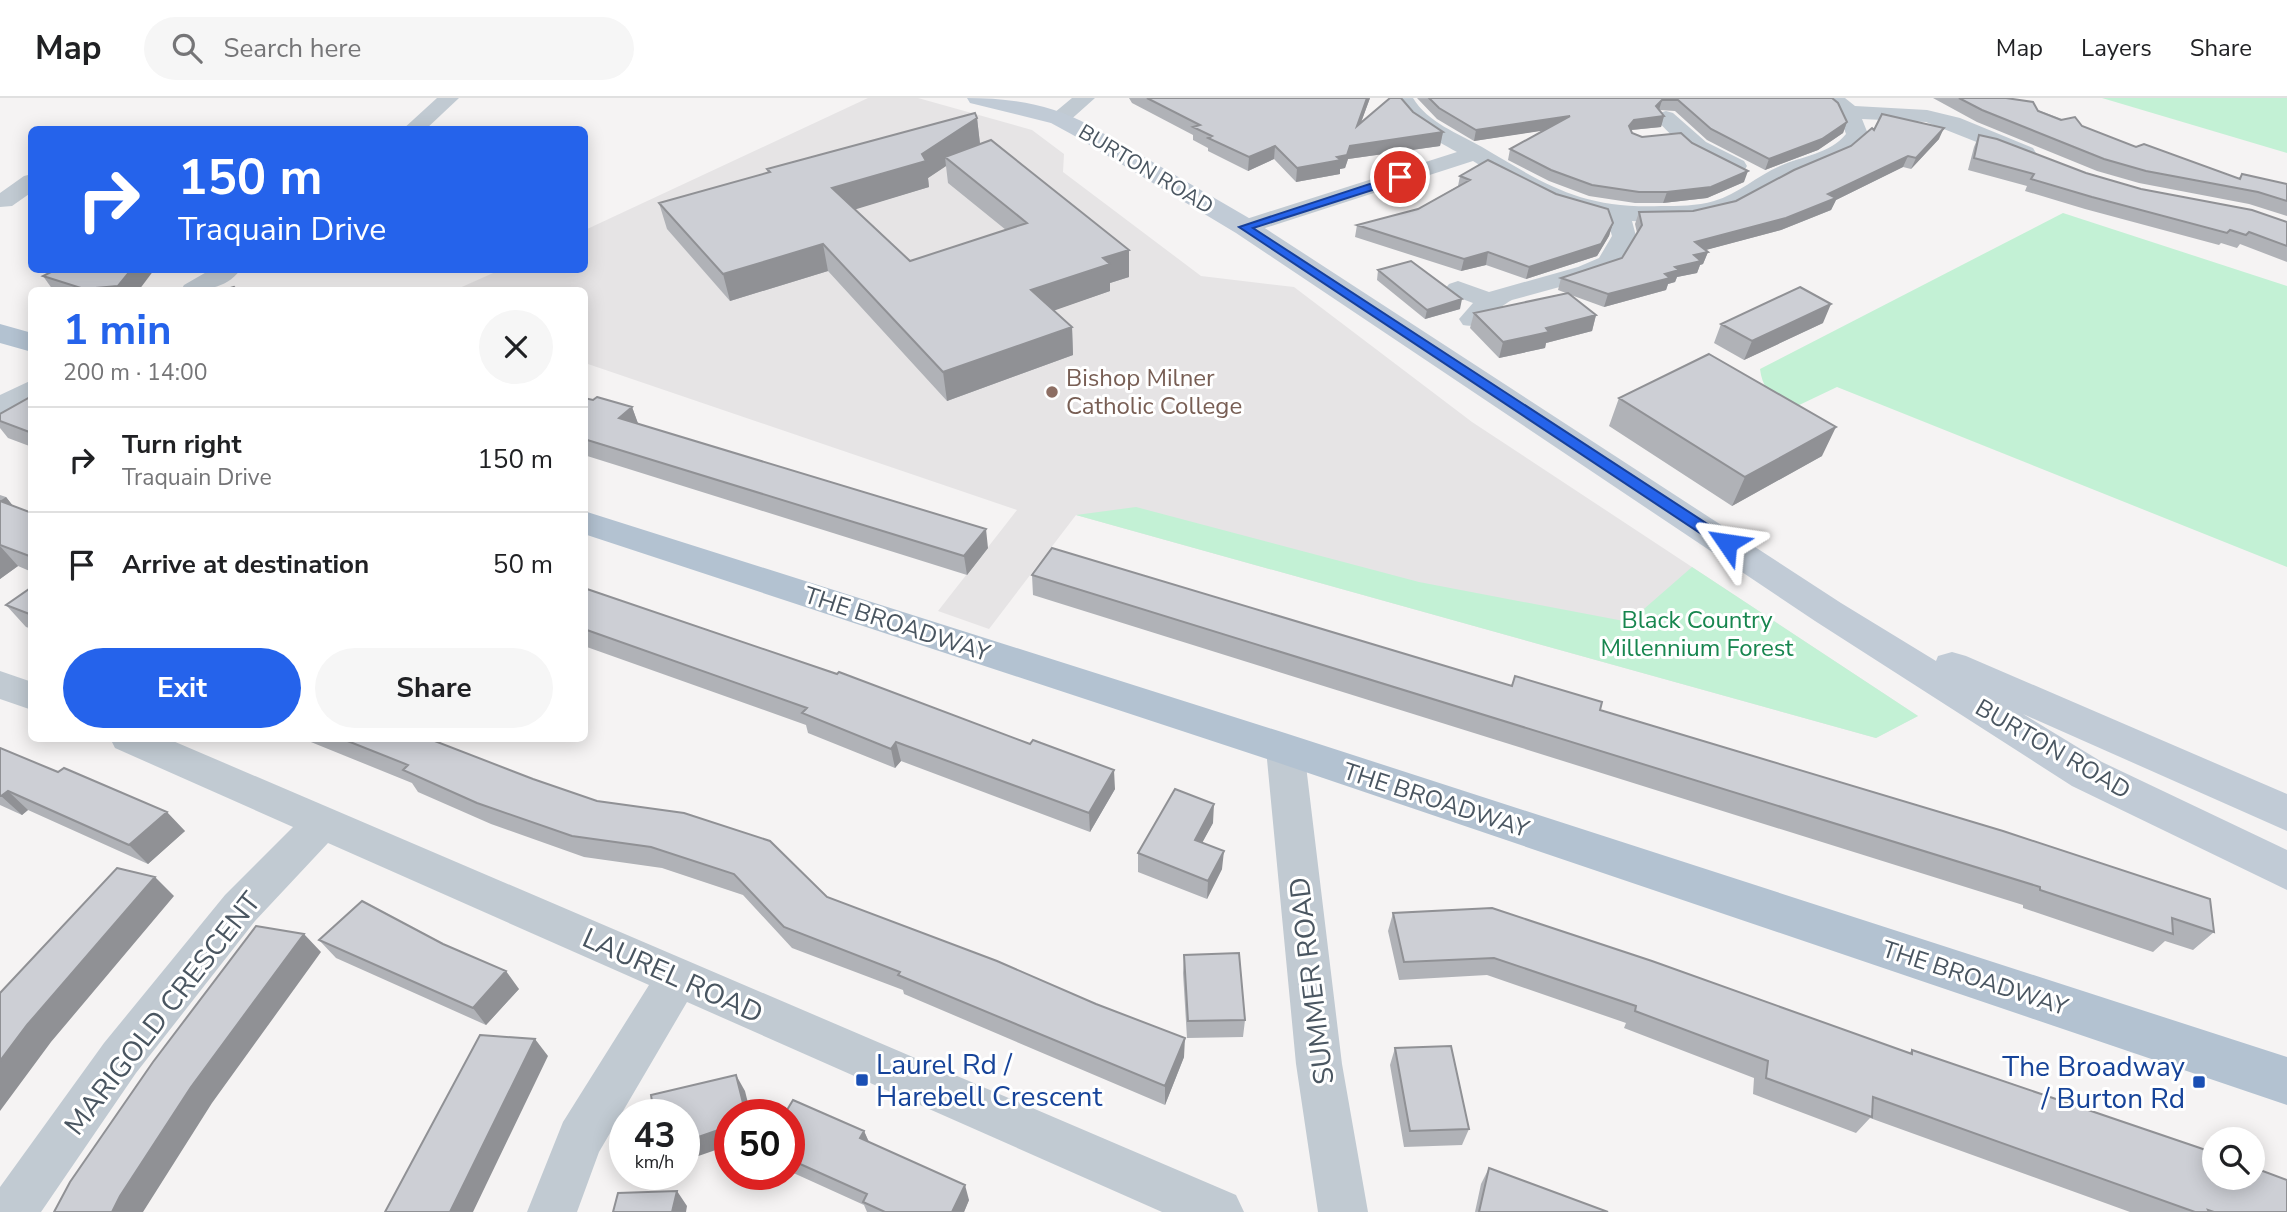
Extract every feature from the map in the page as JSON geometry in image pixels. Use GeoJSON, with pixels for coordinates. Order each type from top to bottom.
{"type":"FeatureCollection","features":[{"type":"Feature","properties":{"kind":"main road","name":"BURTON ROAD"},"geometry":{"type":"LineString","coordinates":[[978,98],[1059,117],[1245,227],[1828,612],[2087,774],[2287,871]]}},
{"type":"Feature","properties":{"kind":"main road"},"geometry":{"type":"LineString","coordinates":[[0,333],[28,342]]}},
{"type":"Feature","properties":{"kind":"main road","name":"THE BROADWAY"},"geometry":{"type":"LineString","coordinates":[[588,523],[1285,749],[2287,1081]]}},
{"type":"Feature","properties":{"kind":"main road","name":"BURTON ROAD"},"geometry":{"type":"LineString","coordinates":[[1828,612],[2287,813]]}},
{"type":"Feature","properties":{"kind":"street"},"geometry":{"type":"LineString","coordinates":[[417,126],[449,98]]}},
{"type":"Feature","properties":{"kind":"street"},"geometry":{"type":"LineString","coordinates":[[1059,117],[1085,98]]}},
{"type":"Feature","properties":{"kind":"street"},"geometry":{"type":"LineString","coordinates":[[1403,98],[1407,107],[1428,124],[1554,198],[1576,206],[1618,214],[1700,210],[1723,205],[1743,197],[1764,181],[1810,160],[1844,149],[1857,134],[1841,105]]}},
{"type":"Feature","properties":{"kind":"street"},"geometry":{"type":"LineString","coordinates":[[1841,105],[1952,123],[2040,160]]}},
{"type":"Feature","properties":{"kind":"street"},"geometry":{"type":"LineString","coordinates":[[1670,129],[1698,147],[1764,181]]}},
{"type":"Feature","properties":{"kind":"street"},"geometry":{"type":"LineString","coordinates":[[1245,227],[1476,153]]}},
{"type":"Feature","properties":{"kind":"street"},"geometry":{"type":"LineString","coordinates":[[2,200],[28,184]]}},
{"type":"Feature","properties":{"kind":"street"},"geometry":{"type":"LineString","coordinates":[[2,200],[27,210]]}},
{"type":"Feature","properties":{"kind":"street"},"geometry":{"type":"LineString","coordinates":[[1458,289],[1481,310],[1608,263],[1624,236],[1618,214]]}},
{"type":"Feature","properties":{"kind":"street"},"geometry":{"type":"LineString","coordinates":[[198,287],[222,273]]}},
{"type":"Feature","properties":{"kind":"street"},"geometry":{"type":"LineString","coordinates":[[0,407],[28,390]]}},
{"type":"Feature","properties":{"kind":"street"},"geometry":{"type":"LineString","coordinates":[[0,684],[28,695]]}},
{"type":"Feature","properties":{"kind":"street","name":"LAUREL ROAD"},"geometry":{"type":"LineString","coordinates":[[137,742],[1219,1212]]}},
{"type":"Feature","properties":{"kind":"street","name":"SUMMER ROAD"},"geometry":{"type":"LineString","coordinates":[[1285,749],[1319,1064],[1343,1212]]}},
{"type":"Feature","properties":{"kind":"street","name":"MARIGOLD CRESCENT"},"geometry":{"type":"LineString","coordinates":[[12,1212],[120,1058],[240,908],[323,822]]}},
{"type":"Feature","properties":{"kind":"street"},"geometry":{"type":"LineString","coordinates":[[552,1212],[580,1139],[678,977]]}},
{"type":"Feature","properties":{"kind":"shaded area","name":"Bishop Milner Catholic College"},"geometry":{"type":"Polygon","coordinates":[[[868,98],[918,98],[1032,130],[1064,154],[1063,172],[1201,276],[1294,287],[1472,422],[1918,716],[1876,738],[1076,515],[989,629],[938,611],[1017,510],[588,364],[588,287],[462,287],[493,273],[588,273],[588,229],[868,98]]]}},
{"type":"Feature","properties":{"kind":"green space"},"geometry":{"type":"Polygon","coordinates":[[[2102,98],[2287,98],[2287,153],[2102,98]]]}},
{"type":"Feature","properties":{"kind":"green space"},"geometry":{"type":"Polygon","coordinates":[[[2063,213],[2287,286],[2287,567],[1837,387],[1795,407],[1775,398],[1764,384],[1760,369],[2063,213]]]}},
{"type":"Feature","properties":{"kind":"green space","name":"Black Country Millennium Forest"},"geometry":{"type":"Polygon","coordinates":[[[1136,507],[1419,582],[1629,622],[1692,567],[1918,716],[1876,738],[1076,515],[1136,507]]]}},
{"type":"Feature","properties":{"kind":"building"},"geometry":{"type":"Polygon","coordinates":[[[1147,98],[1367,98],[1357,126],[1390,98],[1401,98],[1413,112],[1443,132],[1350,146],[1347,155],[1337,157],[1341,160],[1297,168],[1275,146],[1249,157],[1208,138],[1212,136],[1193,127],[1200,125],[1147,98]]]}},
{"type":"Feature","properties":{"kind":"building"},"geometry":{"type":"Polygon","coordinates":[[[1429,98],[1832,98],[1838,103],[1847,122],[1822,139],[1769,159],[1711,129],[1678,100],[1662,100],[1656,106],[1664,116],[1634,120],[1629,126],[1632,133],[1642,137],[1681,133],[1692,143],[1748,171],[1711,187],[1639,192],[1592,185],[1551,170],[1510,149],[1570,116],[1476,130],[1439,108],[1429,98]]]}},
{"type":"Feature","properties":{"kind":"building"},"geometry":{"type":"Polygon","coordinates":[[[1959,98],[2006,98],[2033,102],[2038,111],[2061,120],[2075,117],[2082,126],[2136,147],[2144,144],[2240,179],[2242,174],[2287,184],[2287,201],[2258,192],[2146,171],[2104,159],[1982,110],[1959,98]]]}},
{"type":"Feature","properties":{"kind":"building"},"geometry":{"type":"Polygon","coordinates":[[[975,113],[977,118],[922,154],[926,161],[832,188],[910,261],[1027,223],[945,157],[991,140],[1129,250],[1103,258],[1110,264],[1031,290],[1072,327],[943,372],[823,244],[723,274],[659,203],[770,172],[767,169],[975,113]]]}},
{"type":"Feature","properties":{"kind":"building"},"geometry":{"type":"Polygon","coordinates":[[[1882,114],[1944,128],[1916,158],[1908,156],[1828,194],[1836,198],[1786,218],[1695,242],[1708,252],[1694,255],[1701,261],[1675,267],[1679,270],[1665,274],[1670,278],[1608,294],[1561,278],[1622,258],[1642,225],[1639,212],[1693,211],[1736,201],[1794,170],[1851,146],[1872,128],[1874,130],[1882,114]]]}},
{"type":"Feature","properties":{"kind":"building"},"geometry":{"type":"Polygon","coordinates":[[[1979,135],[1997,139],[2086,173],[2141,189],[2252,210],[2287,222],[2287,246],[2249,232],[2246,235],[2230,230],[2227,233],[2031,179],[2034,174],[1974,158],[1979,135]]]}},
{"type":"Feature","properties":{"kind":"building"},"geometry":{"type":"Polygon","coordinates":[[[1488,160],[1556,194],[1608,209],[1613,223],[1601,244],[1529,267],[1488,252],[1464,259],[1357,225],[1418,209],[1470,180],[1460,176],[1488,160]]]}},
{"type":"Feature","properties":{"kind":"building"},"geometry":{"type":"Polygon","coordinates":[[[1411,261],[1462,299],[1427,310],[1378,270],[1411,261]]]}},
{"type":"Feature","properties":{"kind":"building"},"geometry":{"type":"Polygon","coordinates":[[[49,273],[129,273],[118,286],[107,287],[78,287],[43,276],[49,273]]]}},
{"type":"Feature","properties":{"kind":"building"},"geometry":{"type":"Polygon","coordinates":[[[1800,287],[1831,304],[1752,341],[1721,324],[1800,287]]]}},
{"type":"Feature","properties":{"kind":"building"},"geometry":{"type":"Polygon","coordinates":[[[1568,293],[1596,315],[1546,328],[1549,332],[1503,342],[1474,313],[1568,293]]]}},
{"type":"Feature","properties":{"kind":"building"},"geometry":{"type":"Polygon","coordinates":[[[1709,354],[1836,427],[1745,477],[1619,398],[1709,354]]]}},
{"type":"Feature","properties":{"kind":"building"},"geometry":{"type":"Polygon","coordinates":[[[597,397],[632,407],[619,418],[986,529],[964,556],[588,440],[588,399],[593,400],[597,397]]]}},
{"type":"Feature","properties":{"kind":"building"},"geometry":{"type":"Polygon","coordinates":[[[28,398],[28,432],[0,421],[0,414],[28,398]]]}},
{"type":"Feature","properties":{"kind":"building"},"geometry":{"type":"Polygon","coordinates":[[[0,501],[28,512],[28,556],[0,545],[0,501]]]}},
{"type":"Feature","properties":{"kind":"building"},"geometry":{"type":"Polygon","coordinates":[[[1052,548],[1512,686],[1515,676],[1602,702],[1600,710],[2003,831],[2210,899],[2214,932],[2172,918],[2173,934],[2040,890],[2040,887],[1032,575],[1052,548]]]}},
{"type":"Feature","properties":{"kind":"building"},"geometry":{"type":"Polygon","coordinates":[[[588,589],[837,674],[839,672],[1030,744],[1033,740],[1114,770],[1089,813],[896,742],[891,749],[802,713],[807,708],[588,630],[588,589]]]}},
{"type":"Feature","properties":{"kind":"building"},"geometry":{"type":"Polygon","coordinates":[[[28,590],[28,613],[6,605],[28,590]]]}},
{"type":"Feature","properties":{"kind":"building"},"geometry":{"type":"Polygon","coordinates":[[[350,742],[437,742],[597,801],[684,813],[770,841],[827,897],[997,961],[1096,1004],[1185,1038],[1165,1086],[898,975],[900,972],[784,927],[734,874],[651,847],[572,836],[477,803],[403,770],[408,765],[350,742]]]}},
{"type":"Feature","properties":{"kind":"building"},"geometry":{"type":"Polygon","coordinates":[[[0,748],[58,772],[64,768],[167,812],[129,845],[8,791],[0,796],[0,748]]]}},
{"type":"Feature","properties":{"kind":"building"},"geometry":{"type":"Polygon","coordinates":[[[1175,789],[1214,804],[1195,840],[1224,851],[1208,881],[1138,853],[1175,789]]]}},
{"type":"Feature","properties":{"kind":"building"},"geometry":{"type":"Polygon","coordinates":[[[117,868],[155,877],[27,1025],[0,1061],[0,993],[117,868]]]}},
{"type":"Feature","properties":{"kind":"building"},"geometry":{"type":"Polygon","coordinates":[[[362,901],[443,944],[506,971],[473,1008],[319,940],[362,901]]]}},
{"type":"Feature","properties":{"kind":"building"},"geometry":{"type":"Polygon","coordinates":[[[1492,908],[1652,961],[1912,1054],[1912,1050],[2202,1149],[2202,1190],[2265,1190],[2265,1172],[2287,1180],[2287,1212],[2195,1212],[1873,1097],[1872,1117],[1766,1078],[1768,1061],[1635,1011],[1636,1006],[1494,958],[1404,962],[1393,913],[1492,908]]]}},
{"type":"Feature","properties":{"kind":"building"},"geometry":{"type":"Polygon","coordinates":[[[256,926],[304,934],[191,1087],[112,1212],[54,1212],[70,1182],[153,1062],[256,926]]]}},
{"type":"Feature","properties":{"kind":"building"},"geometry":{"type":"Polygon","coordinates":[[[1239,953],[1245,1020],[1188,1021],[1184,955],[1239,953]]]}},
{"type":"Feature","properties":{"kind":"building"},"geometry":{"type":"Polygon","coordinates":[[[480,1035],[535,1039],[450,1212],[385,1212],[480,1035]]]}},
{"type":"Feature","properties":{"kind":"building"},"geometry":{"type":"Polygon","coordinates":[[[1451,1046],[1469,1129],[1410,1131],[1395,1048],[1451,1046]]]}},
{"type":"Feature","properties":{"kind":"building"},"geometry":{"type":"Polygon","coordinates":[[[736,1075],[742,1099],[714,1099],[714,1132],[700,1136],[700,1099],[652,1099],[651,1095],[736,1075]]]}},
{"type":"Feature","properties":{"kind":"building"},"geometry":{"type":"Polygon","coordinates":[[[805,1105],[864,1131],[860,1138],[965,1185],[952,1212],[885,1212],[863,1202],[867,1194],[805,1166],[805,1105]]]}},
{"type":"Feature","properties":{"kind":"building"},"geometry":{"type":"Polygon","coordinates":[[[1489,1168],[1608,1212],[1479,1212],[1489,1168]]]}},
{"type":"Feature","properties":{"kind":"building"},"geometry":{"type":"Polygon","coordinates":[[[677,1191],[672,1212],[613,1212],[618,1193],[677,1191]]]}},
{"type":"Feature","properties":{"kind":"place","name":"Bishop Milner Catholic College"},"geometry":{"type":"Point","coordinates":[1052,392]}},
{"type":"Feature","properties":{"kind":"place","name":"Laurel Rd / Harebell Crescent"},"geometry":{"type":"Point","coordinates":[862,1080]}},
{"type":"Feature","properties":{"kind":"place","name":"The Broadway / Burton Rd"},"geometry":{"type":"Point","coordinates":[2199,1082]}},
{"type":"Feature","properties":{"kind":"route"},"geometry":{"type":"LineString","coordinates":[[1400,177],[1245,227],[1636,486],[1727,543]]}}]}
